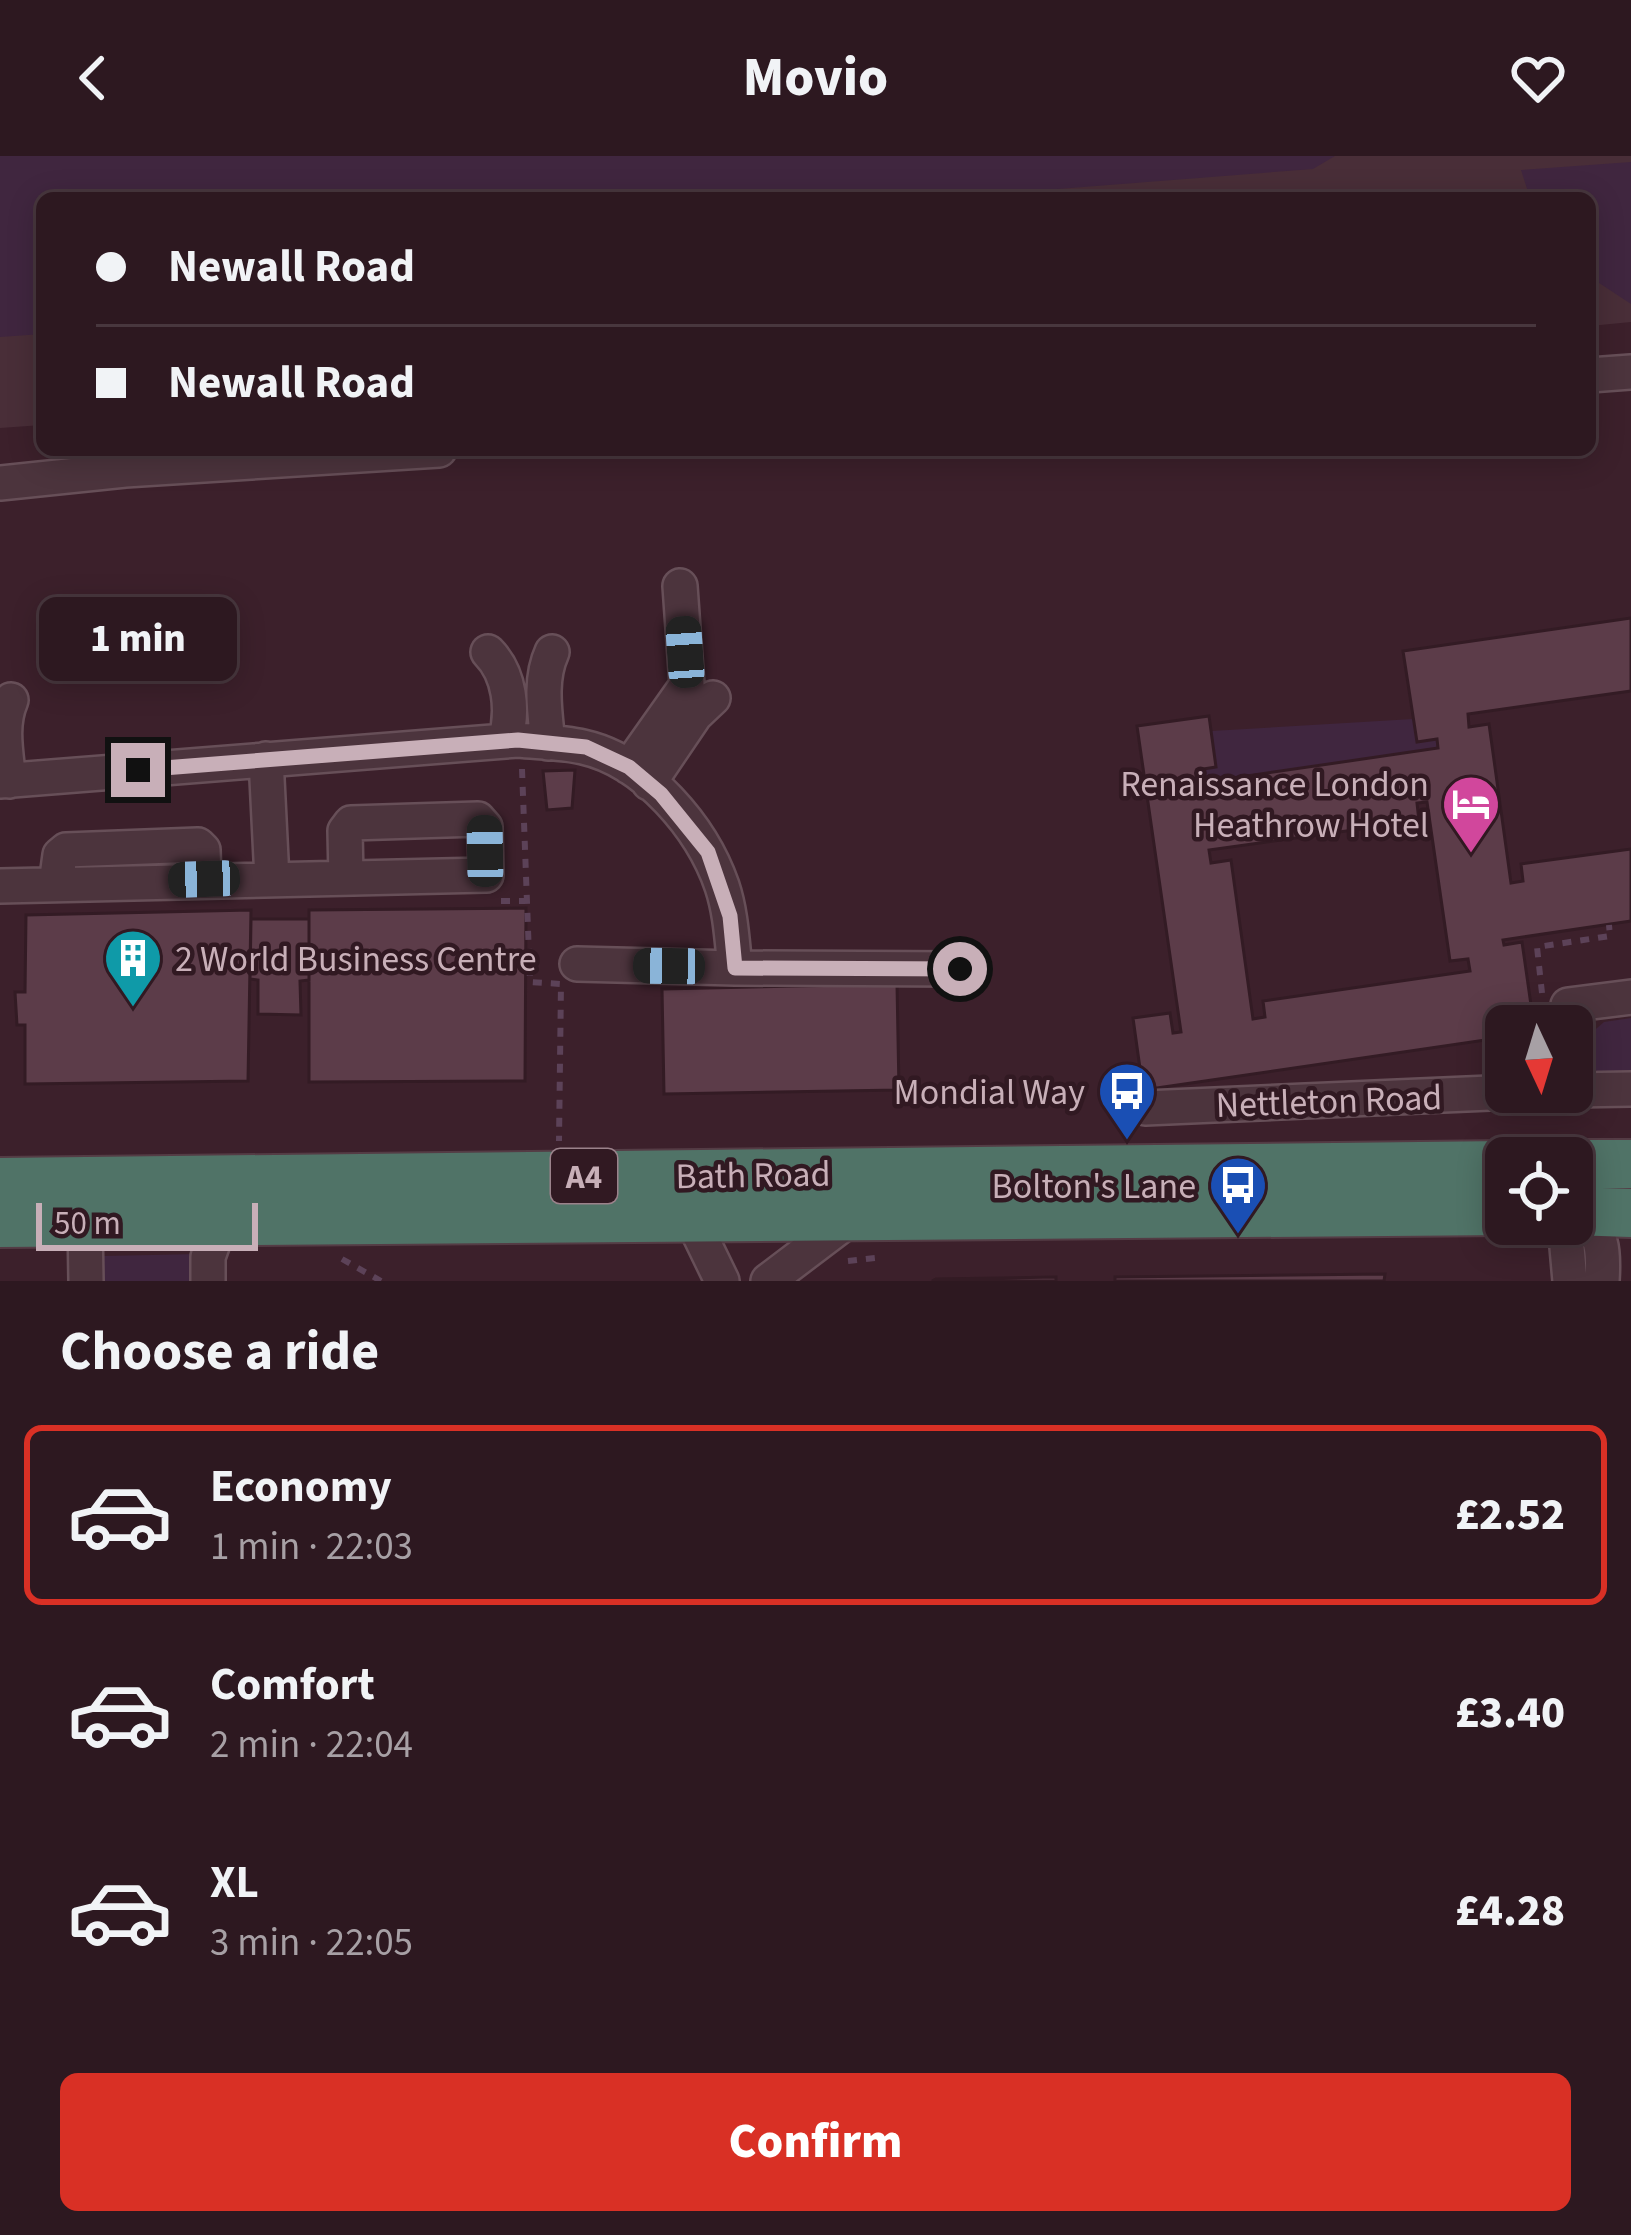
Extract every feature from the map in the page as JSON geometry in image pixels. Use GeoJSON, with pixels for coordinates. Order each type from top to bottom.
{"type":"FeatureCollection","features":[{"type":"Feature","properties":{"kind":"highway"},"geometry":{"type":"LineString","coordinates":[[1593,1164],[1631,1164]]}},
{"type":"Feature","properties":{"kind":"highway","name":"Bath Road"},"geometry":{"type":"LineString","coordinates":[[0,1182],[1485,1165]]}},
{"type":"Feature","properties":{"kind":"highway","name":"Bath Road"},"geometry":{"type":"LineString","coordinates":[[0,1223],[1485,1211]]}},
{"type":"Feature","properties":{"kind":"highway"},"geometry":{"type":"LineString","coordinates":[[1593,1217],[1631,1214]]}},
{"type":"Feature","properties":{"kind":"street"},"geometry":{"type":"LineString","coordinates":[[1596,375],[1631,372]]}},
{"type":"Feature","properties":{"kind":"street"},"geometry":{"type":"LineString","coordinates":[[0,483],[345,456]]}},
{"type":"Feature","properties":{"kind":"street"},"geometry":{"type":"LineString","coordinates":[[639,775],[687,686],[680,586]]}},
{"type":"Feature","properties":{"kind":"street"},"geometry":{"type":"LineString","coordinates":[[488,652],[505,680],[512,718],[524,741]]}},
{"type":"Feature","properties":{"kind":"street"},"geometry":{"type":"LineString","coordinates":[[524,741],[544,694],[552,652]]}},
{"type":"Feature","properties":{"kind":"street"},"geometry":{"type":"LineString","coordinates":[[639,775],[713,698]]}},
{"type":"Feature","properties":{"kind":"street"},"geometry":{"type":"LineString","coordinates":[[11,700],[5,713],[5,781],[524,741],[586,747],[639,775],[708,852],[730,916],[735,968]]}},
{"type":"Feature","properties":{"kind":"street"},"geometry":{"type":"LineString","coordinates":[[266,759],[272,879]]}},
{"type":"Feature","properties":{"kind":"street"},"geometry":{"type":"LineString","coordinates":[[0,886],[486,875],[485,827],[478,819],[351,823],[345,831],[346,878]]}},
{"type":"Feature","properties":{"kind":"street"},"geometry":{"type":"LineString","coordinates":[[577,964],[960,969]]}},
{"type":"Feature","properties":{"kind":"street"},"geometry":{"type":"LineString","coordinates":[[1568,1005],[1631,997]]}},
{"type":"Feature","properties":{"kind":"street"},"geometry":{"type":"LineString","coordinates":[[1593,1089],[1631,1089]]}},
{"type":"Feature","properties":{"kind":"street","name":"Nettleton Road"},"geometry":{"type":"LineString","coordinates":[[1145,1108],[1485,1093]]}},
{"type":"Feature","properties":{"kind":"street"},"geometry":{"type":"LineString","coordinates":[[690,1214],[722,1281]]}},
{"type":"Feature","properties":{"kind":"street"},"geometry":{"type":"LineString","coordinates":[[768,1281],[857,1214]]}},
{"type":"Feature","properties":{"kind":"street"},"geometry":{"type":"LineString","coordinates":[[208,1281],[208,1257],[220,1221]]}},
{"type":"Feature","properties":{"kind":"street"},"geometry":{"type":"LineString","coordinates":[[85,1222],[86,1281]]}},
{"type":"Feature","properties":{"kind":"street"},"geometry":{"type":"LineString","coordinates":[[1593,1225],[1605,1248],[1602,1281]]}},
{"type":"Feature","properties":{"kind":"street"},"geometry":{"type":"LineString","coordinates":[[1568,1245],[1570,1281]]}},
{"type":"Feature","properties":{"kind":"street"},"geometry":{"type":"LineString","coordinates":[[1612,1281],[1631,1264]]}},
{"type":"Feature","properties":{"kind":"path"},"geometry":{"type":"LineString","coordinates":[[524,741],[530,982],[561,983],[559,1151]]}},
{"type":"Feature","properties":{"kind":"path"},"geometry":{"type":"LineString","coordinates":[[1554,1005],[1537,947],[1610,936],[1609,925]]}},
{"type":"Feature","properties":{"kind":"path"},"geometry":{"type":"LineString","coordinates":[[329,1252],[381,1281]]}},
{"type":"Feature","properties":{"kind":"shaded area"},"geometry":{"type":"Polygon","coordinates":[[[0,156],[1631,156],[1631,322],[1596,325],[1596,192],[36,192],[36,425],[0,428],[0,156]]]}},
{"type":"Feature","properties":{"kind":"shaded area"},"geometry":{"type":"Polygon","coordinates":[[[0,156],[1335,156],[1313,169],[1020,192],[36,192],[36,334],[0,337],[0,156]]]}},
{"type":"Feature","properties":{"kind":"shaded area"},"geometry":{"type":"Polygon","coordinates":[[[1631,162],[1631,304],[1596,281],[1596,192],[1528,192],[1521,170],[1631,162]]]}},
{"type":"Feature","properties":{"kind":"shaded area"},"geometry":{"type":"Polygon","coordinates":[[[1413,719],[1417,741],[1437,739],[1438,748],[1199,783],[1197,770],[1216,766],[1211,731],[1413,719]]]}},
{"type":"Feature","properties":{"kind":"shaded area"},"geometry":{"type":"Polygon","coordinates":[[[1631,1018],[1631,1076],[1600,1074],[1593,1067],[1593,1032],[1604,1022],[1631,1018]]]}},
{"type":"Feature","properties":{"kind":"shaded area"},"geometry":{"type":"Polygon","coordinates":[[[200,1254],[200,1281],[103,1281],[103,1256],[200,1254]]]}},
{"type":"Feature","properties":{"kind":"building","name":"Renaissance London Heathrow Hotel"},"geometry":{"type":"Polygon","coordinates":[[[1631,618],[1631,691],[1468,714],[1469,727],[1489,724],[1511,883],[1523,881],[1521,864],[1631,849],[1631,921],[1503,940],[1504,945],[1522,942],[1531,1005],[1485,1005],[1485,1040],[1143,1090],[1133,1018],[1170,1013],[1173,1033],[1181,1032],[1137,726],[1209,716],[1216,767],[1197,770],[1199,783],[1438,748],[1437,739],[1417,742],[1403,651],[1631,618]],[[1427,802],[1417,803],[1419,821],[1209,850],[1211,863],[1231,860],[1253,1019],[1265,1017],[1263,1001],[1470,971],[1468,959],[1450,961],[1427,802]]]}},
{"type":"Feature","properties":{"kind":"building"},"geometry":{"type":"Polygon","coordinates":[[[575,770],[572,808],[547,810],[543,771],[575,770]]]}},
{"type":"Feature","properties":{"kind":"building"},"geometry":{"type":"Polygon","coordinates":[[[526,908],[525,1081],[309,1082],[309,910],[526,908]]]}},
{"type":"Feature","properties":{"kind":"building","name":"2 World Business Centre"},"geometry":{"type":"Polygon","coordinates":[[[251,910],[248,1081],[25,1084],[25,1025],[17,1025],[15,992],[25,992],[26,915],[251,910]]]}},
{"type":"Feature","properties":{"kind":"building"},"geometry":{"type":"Polygon","coordinates":[[[251,919],[309,919],[309,980],[300,981],[301,1015],[258,1014],[258,980],[250,979],[251,919]]]}},
{"type":"Feature","properties":{"kind":"building"},"geometry":{"type":"Polygon","coordinates":[[[897,984],[899,1090],[664,1094],[662,989],[897,984]]]}},
{"type":"Feature","properties":{"kind":"building"},"geometry":{"type":"Polygon","coordinates":[[[1385,1274],[1384,1281],[1115,1281],[1115,1277],[1385,1274]]]}},
{"type":"Feature","properties":{"kind":"building"},"geometry":{"type":"Polygon","coordinates":[[[1056,1277],[1056,1281],[932,1281],[936,1279],[1056,1277]]]}},
{"type":"Feature","properties":{"kind":"place","name":"Renaissance London Heathrow Hotel"},"geometry":{"type":"Point","coordinates":[1471,855]}},
{"type":"Feature","properties":{"kind":"place","name":"2 World Business Centre"},"geometry":{"type":"Point","coordinates":[133,1009]}},
{"type":"Feature","properties":{"kind":"place","name":"Mondial Way"},"geometry":{"type":"Point","coordinates":[1127,1142]}},
{"type":"Feature","properties":{"kind":"place","name":"Bolton's Lane"},"geometry":{"type":"Point","coordinates":[1238,1236]}},
{"type":"Feature","properties":{"kind":"route"},"geometry":{"type":"LineString","coordinates":[[138,770],[518,740],[586,747],[629,767],[661,794],[708,852],[730,916],[735,968],[960,969]]}}]}
